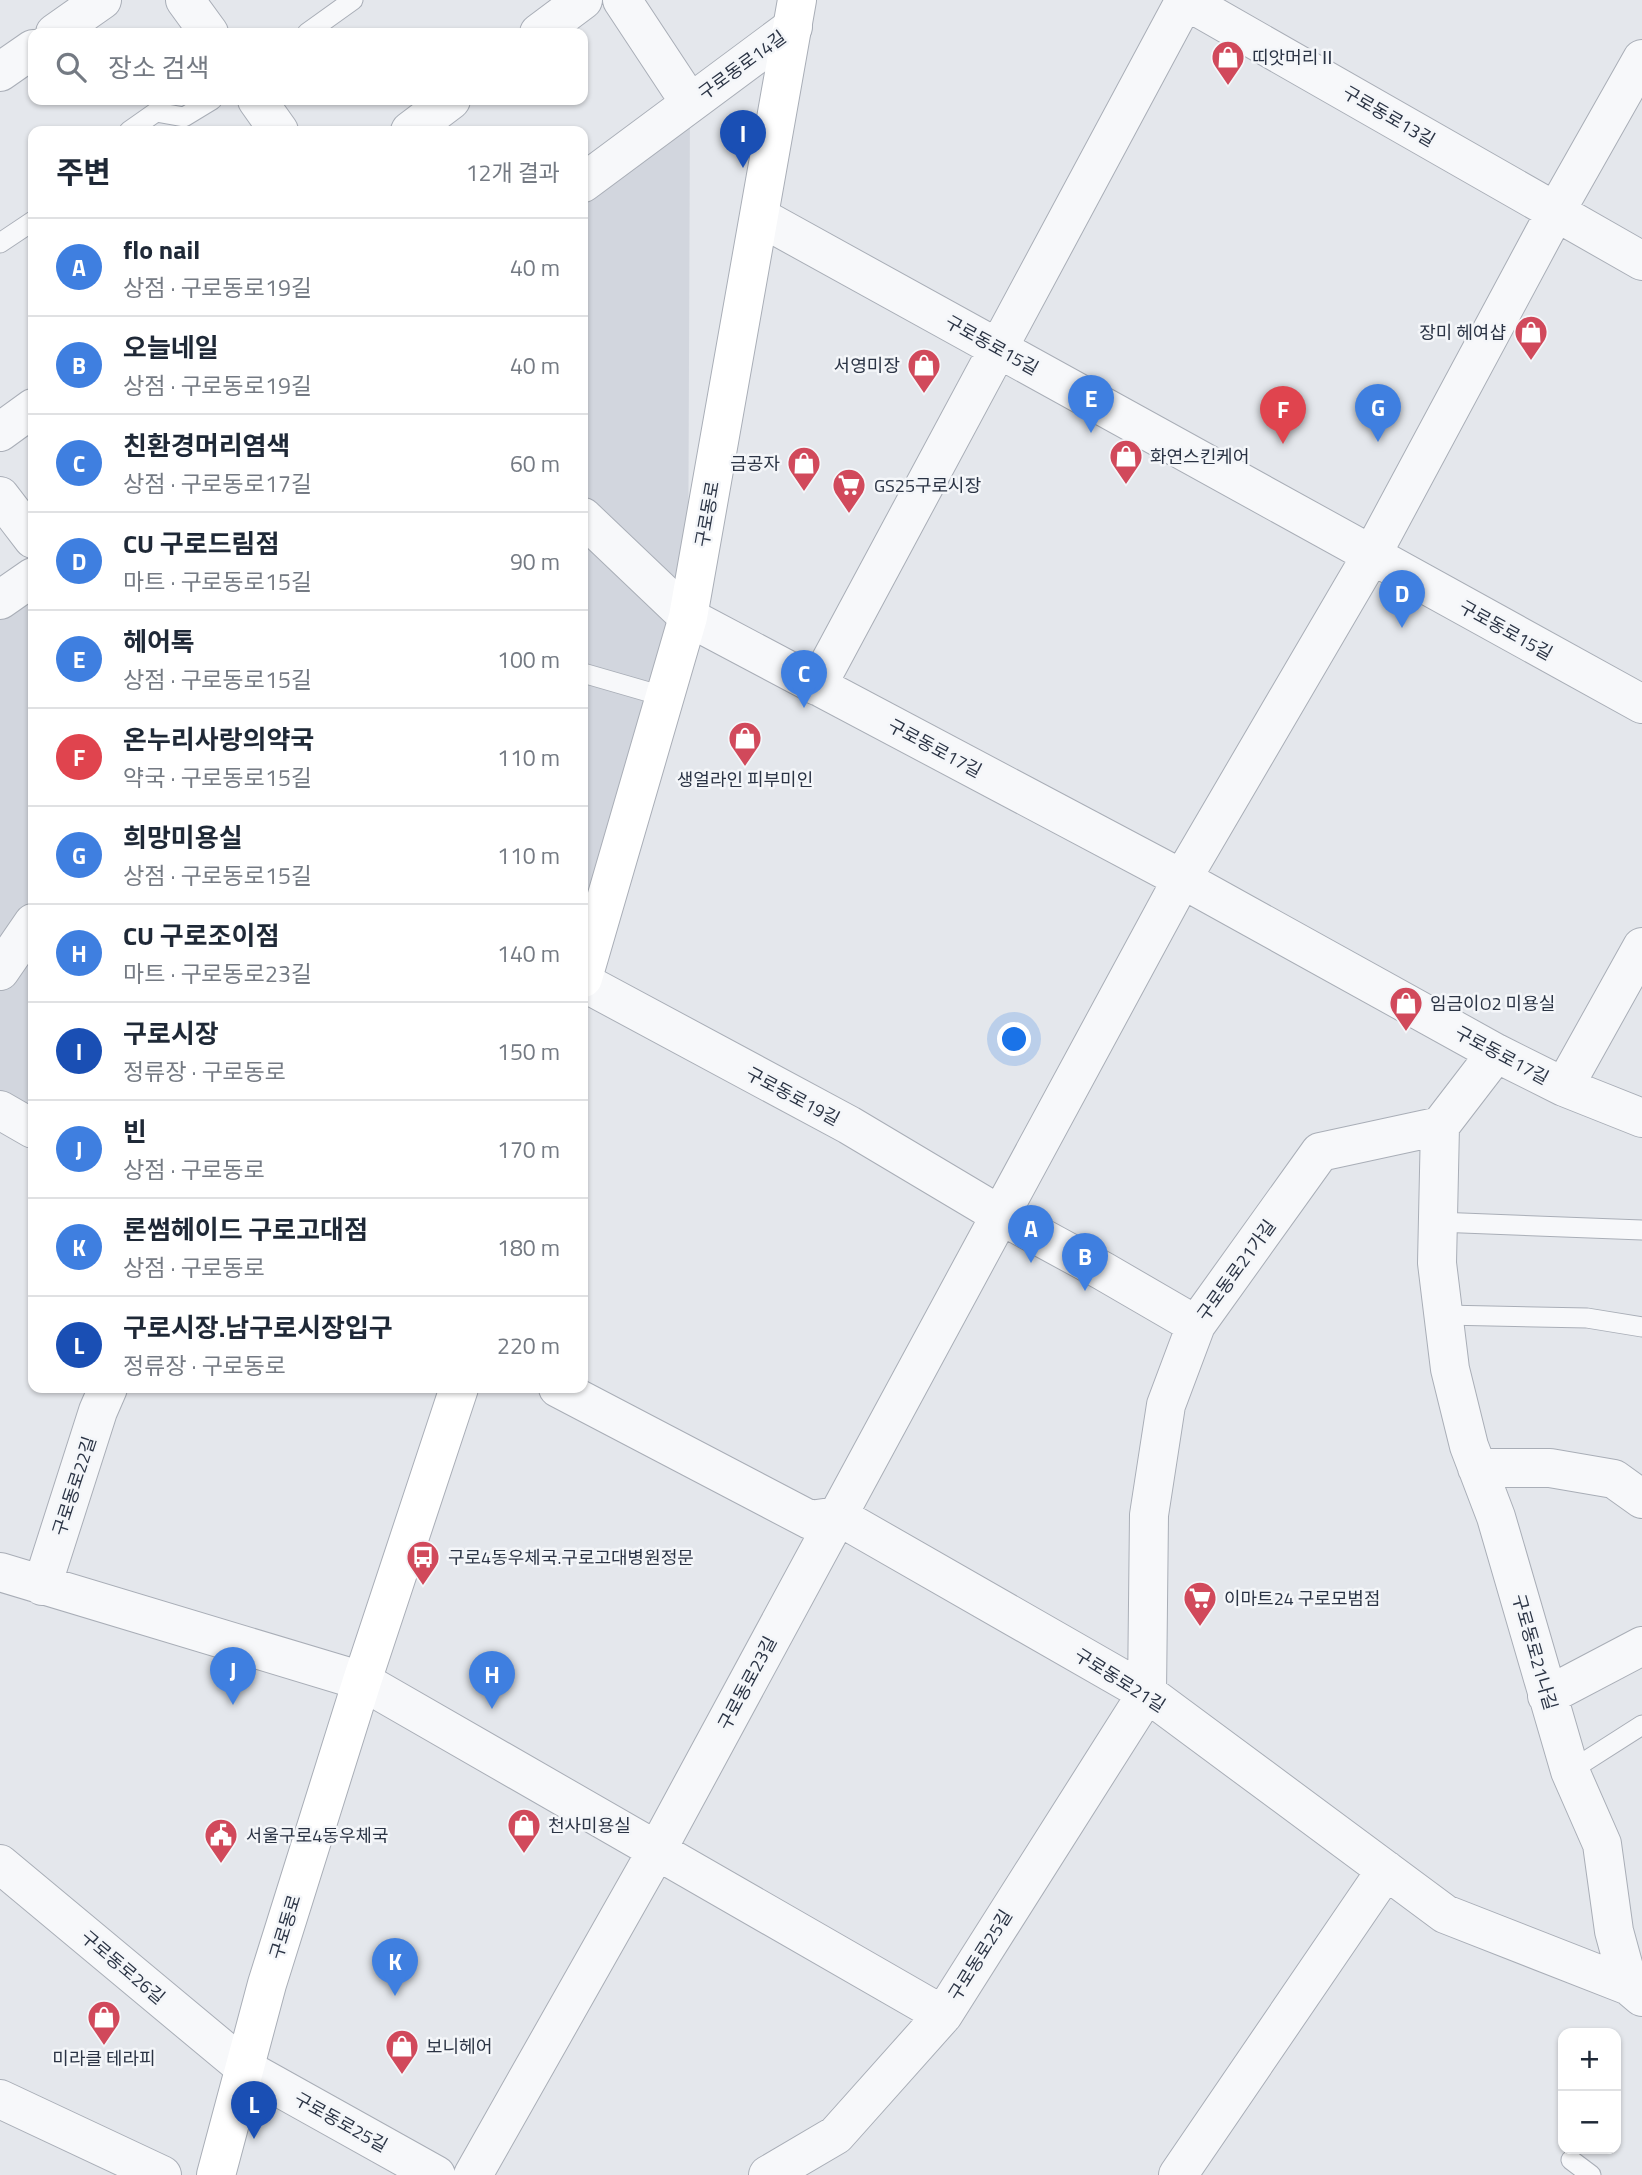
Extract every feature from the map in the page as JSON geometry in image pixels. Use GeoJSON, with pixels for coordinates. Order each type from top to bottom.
{"type":"FeatureCollection","features":[{"type":"Feature","properties":{"kind":"main road","name":"구로동로"},"geometry":{"type":"LineString","coordinates":[[588,963],[688,617],[795,14]]}},
{"type":"Feature","properties":{"kind":"main road","name":"구로동로"},"geometry":{"type":"LineString","coordinates":[[216,2175],[267,1984],[362,1681],[457,1393]]}},
{"type":"Feature","properties":{"kind":"street"},"geometry":{"type":"LineString","coordinates":[[62,28],[102,0]]}},
{"type":"Feature","properties":{"kind":"street"},"geometry":{"type":"LineString","coordinates":[[185,0],[205,28]]}},
{"type":"Feature","properties":{"kind":"street"},"geometry":{"type":"LineString","coordinates":[[546,28],[583,0]]}},
{"type":"Feature","properties":{"kind":"street","name":"구로동로14길"},"geometry":{"type":"LineString","coordinates":[[622,0],[690,103]]}},
{"type":"Feature","properties":{"kind":"street"},"geometry":{"type":"LineString","coordinates":[[817,686],[1185,0]]}},
{"type":"Feature","properties":{"kind":"street","name":"구로동로13길"},"geometry":{"type":"LineString","coordinates":[[1185,0],[1642,261]]}},
{"type":"Feature","properties":{"kind":"street","name":"구로동로14길"},"geometry":{"type":"LineString","coordinates":[[588,179],[690,103],[795,14]]}},
{"type":"Feature","properties":{"kind":"street"},"geometry":{"type":"LineString","coordinates":[[0,72],[28,52]]}},
{"type":"Feature","properties":{"kind":"street"},"geometry":{"type":"LineString","coordinates":[[568,1393],[810,1520],[838,1516],[1182,879],[1371,556],[1556,211],[1642,59]]}},
{"type":"Feature","properties":{"kind":"street"},"geometry":{"type":"LineString","coordinates":[[261,105],[275,126]]}},
{"type":"Feature","properties":{"kind":"street"},"geometry":{"type":"LineString","coordinates":[[417,126],[444,105]]}},
{"type":"Feature","properties":{"kind":"street","name":"구로동로15길"},"geometry":{"type":"LineString","coordinates":[[760,217],[1642,704]]}},
{"type":"Feature","properties":{"kind":"street"},"geometry":{"type":"LineString","coordinates":[[0,432],[28,412]]}},
{"type":"Feature","properties":{"kind":"street"},"geometry":{"type":"LineString","coordinates":[[0,496],[28,532]]}},
{"type":"Feature","properties":{"kind":"street","name":"구로동로17길"},"geometry":{"type":"LineString","coordinates":[[588,522],[688,617],[1182,879],[1496,1053],[1564,1087],[1642,1118]]}},
{"type":"Feature","properties":{"kind":"street"},"geometry":{"type":"LineString","coordinates":[[0,600],[28,580]]}},
{"type":"Feature","properties":{"kind":"street"},"geometry":{"type":"LineString","coordinates":[[0,971],[28,930]]}},
{"type":"Feature","properties":{"kind":"street","name":"구로동로17길"},"geometry":{"type":"LineString","coordinates":[[1564,1087],[1642,947]]}},
{"type":"Feature","properties":{"kind":"street","name":"구로동로19길"},"geometry":{"type":"LineString","coordinates":[[588,983],[849,1125],[1000,1215],[1196,1325]]}},
{"type":"Feature","properties":{"kind":"street"},"geometry":{"type":"LineString","coordinates":[[1440,1126],[1496,1053]]}},
{"type":"Feature","properties":{"kind":"street"},"geometry":{"type":"LineString","coordinates":[[0,1110],[28,1126]]}},
{"type":"Feature","properties":{"kind":"street","name":"구로동로21나길"},"geometry":{"type":"LineString","coordinates":[[1440,1126],[1437,1263],[1450,1369],[1469,1446],[1496,1517],[1570,1771],[1602,1844],[1614,1931],[1636,1992]]}},
{"type":"Feature","properties":{"kind":"street","name":"구로동로21가길"},"geometry":{"type":"LineString","coordinates":[[1147,1693],[1149,1515],[1166,1405],[1196,1325],[1320,1152],[1440,1126]]}},
{"type":"Feature","properties":{"kind":"street","name":"구로동로22길"},"geometry":{"type":"LineString","coordinates":[[42,1586],[106,1393]]}},
{"type":"Feature","properties":{"kind":"street"},"geometry":{"type":"LineString","coordinates":[[1477,1468],[1550,1468],[1614,1479],[1642,1499]]}},
{"type":"Feature","properties":{"kind":"street","name":"구로동로21길"},"geometry":{"type":"LineString","coordinates":[[838,1516],[1147,1693],[1445,1914],[1636,1992]]}},
{"type":"Feature","properties":{"kind":"street","name":"구로동로23길"},"geometry":{"type":"LineString","coordinates":[[656,1850],[838,1516]]}},
{"type":"Feature","properties":{"kind":"street"},"geometry":{"type":"LineString","coordinates":[[0,1572],[362,1681],[943,2015]]}},
{"type":"Feature","properties":{"kind":"street"},"geometry":{"type":"LineString","coordinates":[[1547,1696],[1642,1646]]}},
{"type":"Feature","properties":{"kind":"street","name":"구로동로25길"},"geometry":{"type":"LineString","coordinates":[[768,2175],[836,2135],[943,2015],[1147,1693]]}},
{"type":"Feature","properties":{"kind":"street"},"geometry":{"type":"LineString","coordinates":[[473,2175],[656,1850]]}},
{"type":"Feature","properties":{"kind":"street","name":"구로동로26길"},"geometry":{"type":"LineString","coordinates":[[0,1864],[246,2069]]}},
{"type":"Feature","properties":{"kind":"street"},"geometry":{"type":"LineString","coordinates":[[1178,2175],[1386,1870]]}},
{"type":"Feature","properties":{"kind":"street","name":"구로동로25길"},"geometry":{"type":"LineString","coordinates":[[246,2069],[436,2175]]}},
{"type":"Feature","properties":{"kind":"street"},"geometry":{"type":"LineString","coordinates":[[0,2099],[162,2175]]}},
{"type":"Feature","properties":{"kind":"lane"},"geometry":{"type":"LineString","coordinates":[[314,28],[353,0]]}},
{"type":"Feature","properties":{"kind":"lane"},"geometry":{"type":"LineString","coordinates":[[136,126],[156,112],[184,117],[204,105]]}},
{"type":"Feature","properties":{"kind":"lane"},"geometry":{"type":"LineString","coordinates":[[0,243],[28,224]]}},
{"type":"Feature","properties":{"kind":"lane"},"geometry":{"type":"LineString","coordinates":[[588,674],[666,697]]}},
{"type":"Feature","properties":{"kind":"lane"},"geometry":{"type":"LineString","coordinates":[[1437,1222],[1642,1230]]}},
{"type":"Feature","properties":{"kind":"lane"},"geometry":{"type":"LineString","coordinates":[[1444,1315],[1587,1318],[1642,1327]]}},
{"type":"Feature","properties":{"kind":"lane"},"geometry":{"type":"LineString","coordinates":[[1570,1771],[1642,1725]]}},
{"type":"Feature","properties":{"kind":"lane"},"geometry":{"type":"LineString","coordinates":[[1571,2160],[1591,2175]]}},
{"type":"Feature","properties":{"kind":"shaded area"},"geometry":{"type":"Polygon","coordinates":[[[690,103],[688,617],[588,938],[588,176],[690,103]]]}},
{"type":"Feature","properties":{"kind":"shaded area"},"geometry":{"type":"Polygon","coordinates":[[[28,579],[28,1126],[0,1110],[0,599],[28,579]]]}},
{"type":"Feature","properties":{"kind":"place","name":"띠앗머리Ⅱ"},"geometry":{"type":"Point","coordinates":[1228,87]}},
{"type":"Feature","properties":{"kind":"place","name":"구로시장"},"geometry":{"type":"Point","coordinates":[743,168]}},
{"type":"Feature","properties":{"kind":"place","name":"장미 헤여샵"},"geometry":{"type":"Point","coordinates":[1531,362]}},
{"type":"Feature","properties":{"kind":"place","name":"서영미장"},"geometry":{"type":"Point","coordinates":[924,395]}},
{"type":"Feature","properties":{"kind":"place","name":"헤어톡"},"geometry":{"type":"Point","coordinates":[1091,433]}},
{"type":"Feature","properties":{"kind":"place","name":"희망미용실"},"geometry":{"type":"Point","coordinates":[1378,442]}},
{"type":"Feature","properties":{"kind":"place","name":"온누리사랑의약국"},"geometry":{"type":"Point","coordinates":[1283,444]}},
{"type":"Feature","properties":{"kind":"place","name":"화연스킨케어"},"geometry":{"type":"Point","coordinates":[1126,486]}},
{"type":"Feature","properties":{"kind":"place","name":"금공자"},"geometry":{"type":"Point","coordinates":[804,493]}},
{"type":"Feature","properties":{"kind":"place","name":"GS25구로시장"},"geometry":{"type":"Point","coordinates":[849,515]}},
{"type":"Feature","properties":{"kind":"place","name":"CU 구로드림점"},"geometry":{"type":"Point","coordinates":[1402,628]}},
{"type":"Feature","properties":{"kind":"place","name":"친환경머리염색"},"geometry":{"type":"Point","coordinates":[804,708]}},
{"type":"Feature","properties":{"kind":"place","name":"생얼라인 피부미인"},"geometry":{"type":"Point","coordinates":[745,768]}},
{"type":"Feature","properties":{"kind":"place","name":"임금이O2 미용실"},"geometry":{"type":"Point","coordinates":[1406,1033]}},
{"type":"Feature","properties":{"kind":"place","name":"flo nail"},"geometry":{"type":"Point","coordinates":[1031,1263]}},
{"type":"Feature","properties":{"kind":"place","name":"오늘네일"},"geometry":{"type":"Point","coordinates":[1085,1291]}},
{"type":"Feature","properties":{"kind":"place","name":"구로4동우체국.구로고대병원정문"},"geometry":{"type":"Point","coordinates":[423,1587]}},
{"type":"Feature","properties":{"kind":"place","name":"이마트24 구로모범점"},"geometry":{"type":"Point","coordinates":[1200,1628]}},
{"type":"Feature","properties":{"kind":"place","name":"빈"},"geometry":{"type":"Point","coordinates":[233,1705]}},
{"type":"Feature","properties":{"kind":"place","name":"CU 구로조이점"},"geometry":{"type":"Point","coordinates":[492,1709]}},
{"type":"Feature","properties":{"kind":"place","name":"천사미용실"},"geometry":{"type":"Point","coordinates":[524,1855]}},
{"type":"Feature","properties":{"kind":"place","name":"서울구로4동우체국"},"geometry":{"type":"Point","coordinates":[221,1865]}},
{"type":"Feature","properties":{"kind":"place","name":"론썸헤이드 구로고대점"},"geometry":{"type":"Point","coordinates":[395,1996]}},
{"type":"Feature","properties":{"kind":"place","name":"미라클 테라피"},"geometry":{"type":"Point","coordinates":[104,2047]}},
{"type":"Feature","properties":{"kind":"place","name":"보니헤어"},"geometry":{"type":"Point","coordinates":[402,2076]}},
{"type":"Feature","properties":{"kind":"place","name":"구로시장.남구로시장입구"},"geometry":{"type":"Point","coordinates":[254,2139]}}]}
